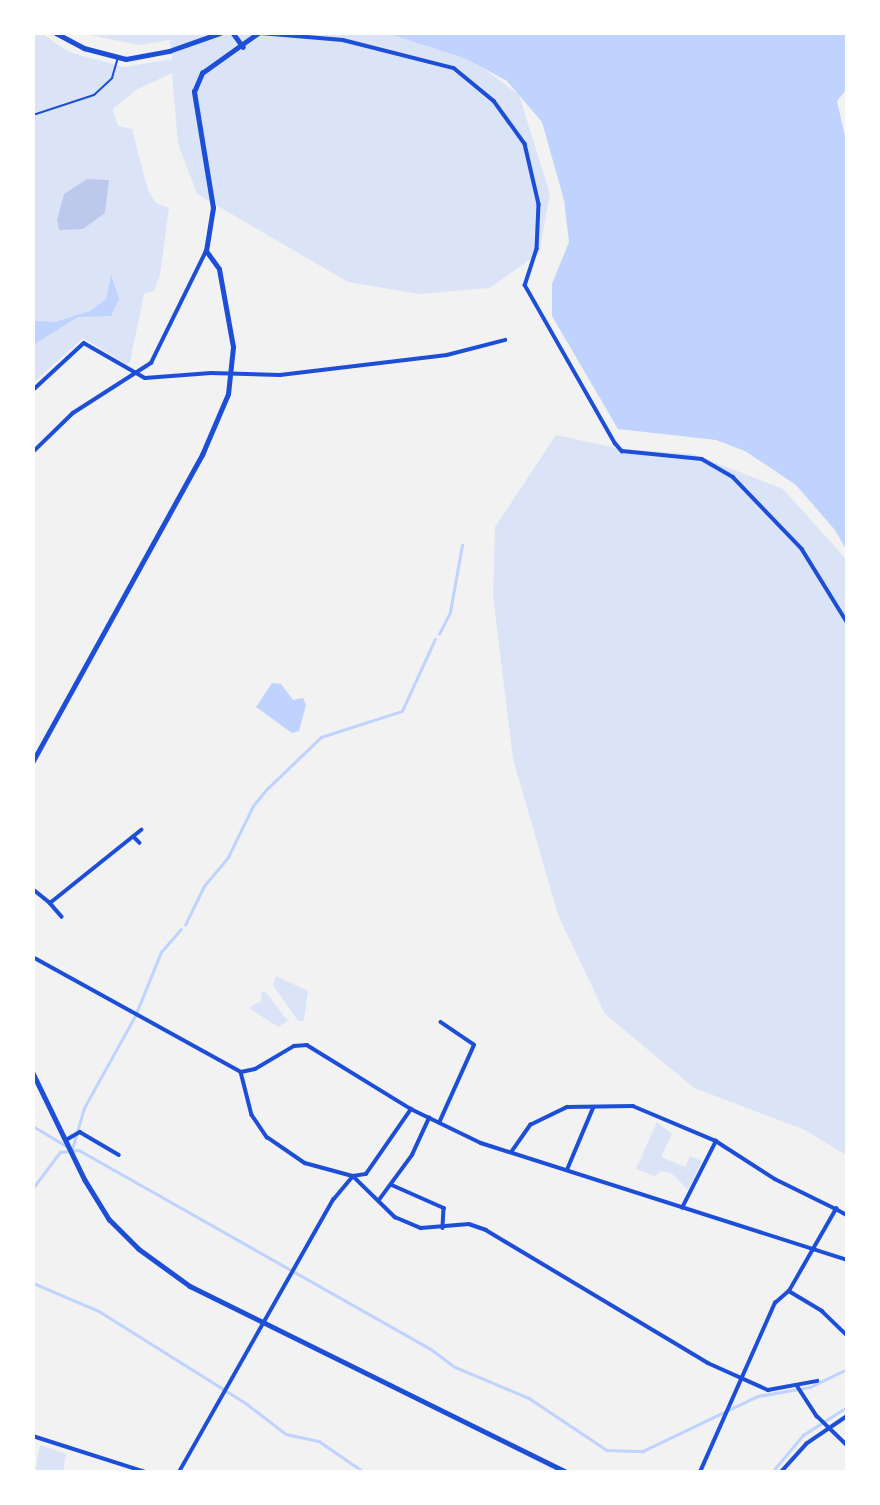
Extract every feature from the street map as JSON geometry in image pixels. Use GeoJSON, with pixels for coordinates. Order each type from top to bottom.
{"type":"FeatureCollection","features":[{"type":"Feature","properties":{"kind":"street"},"geometry":{"type":"LineString","coordinates":[[56,33],[84,48],[118,57],[161,53],[220,33]]}},
{"type":"Feature","properties":{"kind":"street"},"geometry":{"type":"LineString","coordinates":[[233,33],[243,47]]}},
{"type":"Feature","properties":{"kind":"street"},"geometry":{"type":"LineString","coordinates":[[33,452],[73,413],[151,363],[206,251],[213,208],[194,92],[202,73],[243,47],[259,33],[343,40],[454,68],[494,101],[525,144],[537,195],[539,235],[525,285],[615,443],[622,451],[702,459],[733,477],[802,549],[847,622]]}},
{"type":"Feature","properties":{"kind":"street"},"geometry":{"type":"LineString","coordinates":[[33,761],[202,455],[233,373],[219,269],[206,251]]}},
{"type":"Feature","properties":{"kind":"street"},"geometry":{"type":"LineString","coordinates":[[33,390],[84,343],[135,375],[280,374],[447,355],[505,340]]}},
{"type":"Feature","properties":{"kind":"street"},"geometry":{"type":"LineString","coordinates":[[50,903],[141,830]]}},
{"type":"Feature","properties":{"kind":"street"},"geometry":{"type":"LineString","coordinates":[[134,837],[141,843]]}},
{"type":"Feature","properties":{"kind":"street"},"geometry":{"type":"LineString","coordinates":[[33,889],[62,917]]}},
{"type":"Feature","properties":{"kind":"street"},"geometry":{"type":"LineString","coordinates":[[33,957],[241,1072],[255,1069],[294,1046],[307,1045],[411,1109],[481,1143],[847,1260]]}},
{"type":"Feature","properties":{"kind":"street"},"geometry":{"type":"LineString","coordinates":[[439,1123],[474,1045],[440,1023]]}},
{"type":"Feature","properties":{"kind":"street"},"geometry":{"type":"LineString","coordinates":[[241,1072],[252,1115],[267,1138],[306,1163],[353,1177],[395,1217],[421,1228],[469,1224],[486,1230],[708,1363],[768,1391],[817,1381]]}},
{"type":"Feature","properties":{"kind":"street"},"geometry":{"type":"LineString","coordinates":[[33,1073],[73,1155],[109,1219],[139,1249],[190,1286],[566,1472]]}},
{"type":"Feature","properties":{"kind":"street"},"geometry":{"type":"LineString","coordinates":[[512,1151],[530,1125],[568,1107],[633,1106],[716,1141],[775,1180],[847,1215]]}},
{"type":"Feature","properties":{"kind":"street"},"geometry":{"type":"LineString","coordinates":[[567,1170],[593,1108]]}},
{"type":"Feature","properties":{"kind":"street"},"geometry":{"type":"LineString","coordinates":[[179,1472],[332,1200],[353,1177],[366,1174],[411,1109]]}},
{"type":"Feature","properties":{"kind":"street"},"geometry":{"type":"LineString","coordinates":[[379,1200],[392,1185],[429,1118]]}},
{"type":"Feature","properties":{"kind":"street"},"geometry":{"type":"LineString","coordinates":[[68,1141],[78,1134],[119,1155]]}},
{"type":"Feature","properties":{"kind":"street"},"geometry":{"type":"LineString","coordinates":[[682,1209],[716,1141]]}},
{"type":"Feature","properties":{"kind":"street"},"geometry":{"type":"LineString","coordinates":[[392,1185],[444,1208],[443,1228]]}},
{"type":"Feature","properties":{"kind":"street"},"geometry":{"type":"LineString","coordinates":[[700,1472],[739,1377],[775,1303],[789,1291],[836,1209]]}},
{"type":"Feature","properties":{"kind":"street"},"geometry":{"type":"LineString","coordinates":[[789,1291],[822,1311],[847,1335]]}},
{"type":"Feature","properties":{"kind":"street"},"geometry":{"type":"LineString","coordinates":[[798,1387],[820,1418],[847,1445]]}},
{"type":"Feature","properties":{"kind":"street"},"geometry":{"type":"LineString","coordinates":[[781,1472],[806,1444],[847,1416]]}},
{"type":"Feature","properties":{"kind":"street"},"geometry":{"type":"LineString","coordinates":[[33,1436],[146,1472]]}},
{"type":"Feature","properties":{"kind":"lane"},"geometry":{"type":"LineString","coordinates":[[33,115],[94,95],[112,78],[118,57]]}},
{"type":"Feature","properties":{"kind":"shaded area"},"geometry":{"type":"Polygon","coordinates":[[[33,33],[41,33],[69,52],[124,67],[172,59],[170,40],[140,45],[79,33],[387,33],[447,41],[519,95],[550,194],[539,253],[490,288],[418,294],[348,282],[197,194],[178,144],[172,73],[136,90],[113,109],[118,126],[132,129],[148,190],[156,203],[169,208],[160,275],[154,291],[144,294],[130,362],[126,364],[83,338],[33,383],[33,33]]]}},
{"type":"Feature","properties":{"kind":"shaded area"},"geometry":{"type":"Polygon","coordinates":[[[556,435],[621,449],[693,454],[783,489],[847,560],[847,1156],[805,1130],[694,1088],[605,1014],[558,915],[513,759],[493,596],[495,527],[556,435]]]}},
{"type":"Feature","properties":{"kind":"shaded area"},"geometry":{"type":"Polygon","coordinates":[[[276,976],[308,991],[304,1021],[298,1021],[273,985],[276,976]]]}},
{"type":"Feature","properties":{"kind":"shaded area"},"geometry":{"type":"Polygon","coordinates":[[[265,991],[288,1021],[278,1027],[249,1008],[262,1000],[261,992],[265,991]]]}},
{"type":"Feature","properties":{"kind":"shaded area"},"geometry":{"type":"Polygon","coordinates":[[[657,1122],[672,1134],[661,1157],[685,1167],[690,1156],[702,1161],[688,1190],[672,1174],[661,1171],[655,1176],[636,1169],[657,1122]]]}},
{"type":"Feature","properties":{"kind":"shaded area"},"geometry":{"type":"Polygon","coordinates":[[[40,1445],[66,1454],[63,1472],[35,1472],[40,1445]]]}},
{"type":"Feature","properties":{"kind":"water"},"geometry":{"type":"Polygon","coordinates":[[[387,33],[847,33],[847,89],[837,101],[847,145],[847,551],[835,530],[796,485],[745,451],[716,440],[618,429],[552,316],[552,284],[569,242],[564,200],[542,122],[507,81],[467,59],[387,33]]]}},
{"type":"Feature","properties":{"kind":"water"},"geometry":{"type":"Polygon","coordinates":[[[111,275],[119,299],[111,316],[78,317],[33,345],[33,321],[55,322],[90,311],[106,299],[111,275]]]}},
{"type":"Feature","properties":{"kind":"water"},"geometry":{"type":"Polygon","coordinates":[[[272,683],[281,684],[293,700],[303,698],[306,705],[299,731],[292,733],[256,707],[272,683]]]}},
{"type":"Feature","properties":{"kind":"building"},"geometry":{"type":"Polygon","coordinates":[[[87,179],[109,180],[105,213],[83,229],[59,230],[57,220],[64,194],[87,179]]]}},
{"type":"Feature","properties":{"kind":"waterway"},"geometry":{"type":"LineString","coordinates":[[439,634],[450,612],[462,545]]}},
{"type":"Feature","properties":{"kind":"waterway"},"geometry":{"type":"LineString","coordinates":[[185,925],[204,886],[228,857],[253,806],[267,789],[321,737],[402,711],[435,639]]}},
{"type":"Feature","properties":{"kind":"waterway"},"geometry":{"type":"LineString","coordinates":[[72,1149],[84,1108],[135,1016],[161,952],[181,929]]}},
{"type":"Feature","properties":{"kind":"waterway"},"geometry":{"type":"LineString","coordinates":[[33,1126],[66,1146]]}},
{"type":"Feature","properties":{"kind":"waterway"},"geometry":{"type":"LineString","coordinates":[[33,1188],[60,1152],[79,1150],[431,1349],[455,1367],[529,1398],[607,1450],[643,1451],[758,1396],[810,1387],[847,1369]]}},
{"type":"Feature","properties":{"kind":"waterway"},"geometry":{"type":"LineString","coordinates":[[33,1283],[99,1311],[247,1404],[286,1434],[319,1441],[364,1472]]}},
{"type":"Feature","properties":{"kind":"waterway"},"geometry":{"type":"LineString","coordinates":[[772,1472],[803,1435],[847,1407]]}}]}
